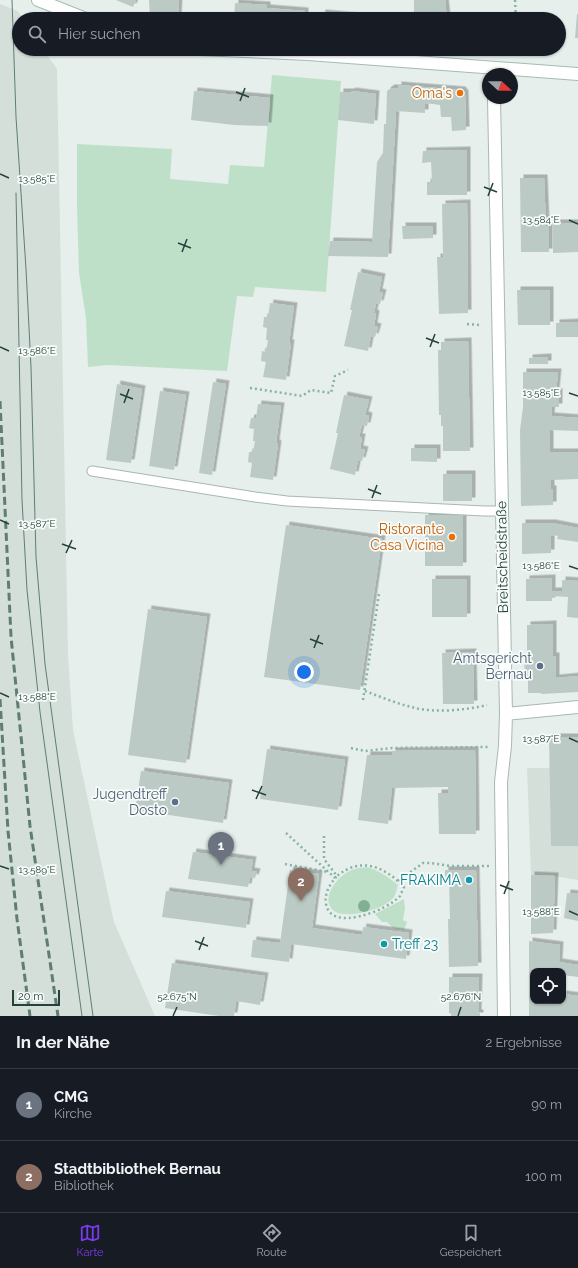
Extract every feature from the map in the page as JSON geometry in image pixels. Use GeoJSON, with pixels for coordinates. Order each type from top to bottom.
{"type":"FeatureCollection","features":[{"type":"Feature","properties":{"kind":"street"},"geometry":{"type":"LineString","coordinates":[[38,0],[68,12]]}},
{"type":"Feature","properties":{"kind":"street"},"geometry":{"type":"LineString","coordinates":[[330,56],[482,70]]}},
{"type":"Feature","properties":{"kind":"street"},"geometry":{"type":"LineString","coordinates":[[518,72],[578,74]]}},
{"type":"Feature","properties":{"kind":"street","name":"Breitscheidstraße"},"geometry":{"type":"LineString","coordinates":[[494,104],[506,714],[505,746],[501,782],[504,1016]]}},
{"type":"Feature","properties":{"kind":"street"},"geometry":{"type":"LineString","coordinates":[[506,714],[578,707]]}},
{"type":"Feature","properties":{"kind":"lane"},"geometry":{"type":"LineString","coordinates":[[92,471],[287,501],[501,511]]}},
{"type":"Feature","properties":{"kind":"path"},"geometry":{"type":"LineString","coordinates":[[515,0],[516,12]]}},
{"type":"Feature","properties":{"kind":"path"},"geometry":{"type":"LineString","coordinates":[[467,324],[480,325]]}},
{"type":"Feature","properties":{"kind":"path"},"geometry":{"type":"LineString","coordinates":[[250,388],[302,396],[311,390],[330,394],[335,376],[348,370]]}},
{"type":"Feature","properties":{"kind":"path"},"geometry":{"type":"LineString","coordinates":[[363,700],[379,594]]}},
{"type":"Feature","properties":{"kind":"path"},"geometry":{"type":"LineString","coordinates":[[365,691],[415,708],[442,710],[487,705]]}},
{"type":"Feature","properties":{"kind":"path"},"geometry":{"type":"LineString","coordinates":[[351,748],[365,751],[392,748],[488,747]]}},
{"type":"Feature","properties":{"kind":"path"},"geometry":{"type":"LineString","coordinates":[[286,833],[336,877]]}},
{"type":"Feature","properties":{"kind":"path"},"geometry":{"type":"LineString","coordinates":[[324,836],[324,859],[336,877]]}},
{"type":"Feature","properties":{"kind":"path"},"geometry":{"type":"LineString","coordinates":[[398,882],[423,863],[450,866],[490,866]]}},
{"type":"Feature","properties":{"kind":"path"},"geometry":{"type":"LineString","coordinates":[[285,864],[340,873]]}},
{"type":"Feature","properties":{"kind":"path"},"geometry":{"type":"LineString","coordinates":[[363,865],[383,870],[398,882],[404,887],[400,896],[372,913],[358,917],[342,917],[333,915],[327,909],[325,897],[330,884],[340,873],[354,867],[363,865]]}},
{"type":"Feature","properties":{"kind":"shaded area"},"geometry":{"type":"Polygon","coordinates":[[[0,4],[19,12],[12,12],[12,56],[48,56],[57,69],[68,655],[73,730],[114,922],[155,1016],[0,1016],[0,4]]]}},
{"type":"Feature","properties":{"kind":"shaded area"},"geometry":{"type":"Polygon","coordinates":[[[527,768],[578,768],[578,880],[554,876],[531,875],[527,768]]]}},
{"type":"Feature","properties":{"kind":"green space"},"geometry":{"type":"Polygon","coordinates":[[[272,75],[341,81],[326,292],[255,287],[253,297],[237,296],[227,371],[108,365],[88,367],[86,318],[79,273],[77,144],[172,149],[170,179],[228,184],[230,165],[264,167],[272,75]]]}},
{"type":"Feature","properties":{"kind":"green space"},"geometry":{"type":"Polygon","coordinates":[[[366,867],[379,872],[398,885],[394,897],[383,906],[366,912],[348,914],[334,911],[328,901],[334,885],[348,872],[366,867]]]}},
{"type":"Feature","properties":{"kind":"green space"},"geometry":{"type":"Polygon","coordinates":[[[404,899],[405,909],[403,920],[407,922],[404,930],[393,928],[387,922],[382,922],[375,914],[404,899]]]}},
{"type":"Feature","properties":{"kind":"building"},"geometry":{"type":"Polygon","coordinates":[[[116,0],[136,0],[133,7],[116,0]]]}},
{"type":"Feature","properties":{"kind":"building"},"geometry":{"type":"Polygon","coordinates":[[[149,0],[179,0],[178,12],[150,12],[149,0]]]}},
{"type":"Feature","properties":{"kind":"building"},"geometry":{"type":"Polygon","coordinates":[[[414,0],[445,0],[446,12],[414,12],[414,0]]]}},
{"type":"Feature","properties":{"kind":"building"},"geometry":{"type":"Polygon","coordinates":[[[235,3],[267,5],[267,8],[305,11],[305,12],[234,12],[235,3]]]}},
{"type":"Feature","properties":{"kind":"building"},"geometry":{"type":"Polygon","coordinates":[[[577,14],[578,38],[575,38],[577,14]]]}},
{"type":"Feature","properties":{"kind":"building"},"geometry":{"type":"Polygon","coordinates":[[[398,85],[462,90],[465,94],[466,130],[452,131],[451,117],[441,117],[440,105],[425,103],[425,113],[396,111],[388,257],[328,256],[330,241],[372,242],[377,162],[383,153],[387,91],[391,88],[398,88],[398,85]]]}},
{"type":"Feature","properties":{"kind":"building"},"geometry":{"type":"Polygon","coordinates":[[[194,91],[270,98],[268,126],[234,125],[191,120],[194,91]]]}},
{"type":"Feature","properties":{"kind":"building"},"geometry":{"type":"Polygon","coordinates":[[[352,91],[376,94],[374,124],[338,120],[340,92],[352,91]]]}},
{"type":"Feature","properties":{"kind":"building"},"geometry":{"type":"Polygon","coordinates":[[[467,150],[467,195],[427,195],[427,182],[432,182],[431,162],[422,163],[423,151],[467,150]]]}},
{"type":"Feature","properties":{"kind":"building"},"geometry":{"type":"Polygon","coordinates":[[[520,178],[544,178],[546,226],[549,226],[549,252],[521,252],[520,178]]]}},
{"type":"Feature","properties":{"kind":"building"},"geometry":{"type":"Polygon","coordinates":[[[467,203],[468,313],[439,314],[437,257],[443,257],[442,204],[467,203]]]}},
{"type":"Feature","properties":{"kind":"building"},"geometry":{"type":"Polygon","coordinates":[[[553,223],[578,223],[578,252],[553,253],[553,223]]]}},
{"type":"Feature","properties":{"kind":"building"},"geometry":{"type":"Polygon","coordinates":[[[402,226],[433,226],[433,238],[403,239],[402,226]]]}},
{"type":"Feature","properties":{"kind":"building"},"geometry":{"type":"Polygon","coordinates":[[[358,272],[382,277],[379,292],[383,293],[380,304],[376,303],[374,313],[376,314],[374,326],[378,327],[375,337],[371,336],[368,351],[344,346],[358,272]]]}},
{"type":"Feature","properties":{"kind":"building"},"geometry":{"type":"Polygon","coordinates":[[[517,290],[550,290],[550,325],[518,325],[517,290]]]}},
{"type":"Feature","properties":{"kind":"building"},"geometry":{"type":"Polygon","coordinates":[[[270,303],[294,306],[286,380],[263,377],[266,362],[261,361],[262,351],[266,352],[268,340],[266,340],[267,328],[263,327],[264,317],[268,317],[270,303]]]}},
{"type":"Feature","properties":{"kind":"building"},"geometry":{"type":"Polygon","coordinates":[[[578,322],[578,337],[556,337],[556,323],[578,322]]]}},
{"type":"Feature","properties":{"kind":"building"},"geometry":{"type":"Polygon","coordinates":[[[468,341],[470,451],[443,451],[443,426],[441,426],[441,415],[439,415],[438,350],[441,350],[441,342],[468,341]]]}},
{"type":"Feature","properties":{"kind":"building"},"geometry":{"type":"Polygon","coordinates":[[[548,357],[548,364],[529,364],[529,358],[548,357]]]}},
{"type":"Feature","properties":{"kind":"building"},"geometry":{"type":"Polygon","coordinates":[[[523,372],[558,372],[556,392],[559,392],[559,407],[552,407],[551,416],[578,418],[578,431],[550,430],[550,452],[578,452],[578,479],[551,480],[551,489],[553,489],[553,505],[521,506],[520,430],[523,407],[523,372]]]}},
{"type":"Feature","properties":{"kind":"building"},"geometry":{"type":"Polygon","coordinates":[[[213,382],[226,384],[212,475],[199,473],[213,382]]]}},
{"type":"Feature","properties":{"kind":"building"},"geometry":{"type":"Polygon","coordinates":[[[117,384],[142,389],[131,463],[106,460],[117,384]]]}},
{"type":"Feature","properties":{"kind":"building"},"geometry":{"type":"Polygon","coordinates":[[[160,391],[186,395],[174,470],[149,466],[160,391]]]}},
{"type":"Feature","properties":{"kind":"building"},"geometry":{"type":"Polygon","coordinates":[[[344,395],[369,400],[365,415],[369,416],[367,426],[362,425],[359,437],[362,437],[360,449],[365,450],[362,461],[358,460],[355,475],[330,469],[344,395]]]}},
{"type":"Feature","properties":{"kind":"building"},"geometry":{"type":"Polygon","coordinates":[[[258,404],[281,406],[273,480],[250,477],[252,463],[248,462],[249,452],[253,452],[255,441],[253,441],[254,429],[249,428],[251,418],[256,418],[258,404]]]}},
{"type":"Feature","properties":{"kind":"building"},"geometry":{"type":"Polygon","coordinates":[[[411,448],[437,448],[437,462],[411,461],[411,448]]]}},
{"type":"Feature","properties":{"kind":"building"},"geometry":{"type":"Polygon","coordinates":[[[443,474],[472,474],[472,501],[443,501],[443,474]]]}},
{"type":"Feature","properties":{"kind":"building"},"geometry":{"type":"Polygon","coordinates":[[[425,515],[463,515],[463,566],[425,566],[425,515]]]}},
{"type":"Feature","properties":{"kind":"building"},"geometry":{"type":"Polygon","coordinates":[[[522,523],[552,523],[578,528],[578,542],[557,539],[558,536],[551,535],[551,553],[522,554],[522,523]]]}},
{"type":"Feature","properties":{"kind":"building"},"geometry":{"type":"Polygon","coordinates":[[[286,525],[382,539],[360,690],[264,677],[286,525]]]}},
{"type":"Feature","properties":{"kind":"building"},"geometry":{"type":"Polygon","coordinates":[[[552,578],[552,591],[562,591],[562,580],[578,581],[578,618],[567,617],[568,597],[552,596],[552,601],[526,601],[526,579],[552,578]]]}},
{"type":"Feature","properties":{"kind":"building"},"geometry":{"type":"Polygon","coordinates":[[[432,579],[467,579],[467,617],[432,617],[432,579]]]}},
{"type":"Feature","properties":{"kind":"building"},"geometry":{"type":"Polygon","coordinates":[[[148,609],[207,617],[186,763],[128,755],[148,609]]]}},
{"type":"Feature","properties":{"kind":"building","name":"Amtsgericht Bernau"},"geometry":{"type":"Polygon","coordinates":[[[553,624],[553,656],[556,656],[556,678],[578,676],[578,692],[541,694],[528,693],[528,680],[525,680],[524,656],[527,656],[527,625],[553,624]]]}},
{"type":"Feature","properties":{"kind":"building"},"geometry":{"type":"Polygon","coordinates":[[[473,652],[474,704],[443,704],[442,653],[473,652]]]}},
{"type":"Feature","properties":{"kind":"building"},"geometry":{"type":"Polygon","coordinates":[[[549,737],[578,737],[578,846],[551,846],[549,737]]]}},
{"type":"Feature","properties":{"kind":"building"},"geometry":{"type":"Polygon","coordinates":[[[267,749],[345,760],[338,810],[260,799],[267,749]]]}},
{"type":"Feature","properties":{"kind":"building"},"geometry":{"type":"Polygon","coordinates":[[[475,750],[476,834],[439,834],[438,793],[448,793],[448,787],[392,788],[388,824],[358,820],[367,755],[392,755],[392,751],[475,750]]]}},
{"type":"Feature","properties":{"kind":"building"},"geometry":{"type":"Polygon","coordinates":[[[141,771],[229,783],[223,823],[135,810],[141,771]]]}},
{"type":"Feature","properties":{"kind":"building"},"geometry":{"type":"Polygon","coordinates":[[[193,852],[253,860],[251,871],[257,872],[255,878],[250,877],[248,887],[188,879],[193,852]]]}},
{"type":"Feature","properties":{"kind":"building"},"geometry":{"type":"Polygon","coordinates":[[[290,870],[319,874],[312,928],[362,935],[363,927],[409,933],[406,959],[291,944],[289,962],[251,957],[253,940],[280,943],[290,870]]]}},
{"type":"Feature","properties":{"kind":"building"},"geometry":{"type":"Polygon","coordinates":[[[445,870],[476,870],[478,966],[449,967],[449,877],[445,877],[445,870]]]}},
{"type":"Feature","properties":{"kind":"building"},"geometry":{"type":"Polygon","coordinates":[[[531,875],[555,876],[553,933],[531,934],[531,875]]]}},
{"type":"Feature","properties":{"kind":"building"},"geometry":{"type":"Polygon","coordinates":[[[166,891],[250,902],[246,928],[162,917],[166,891]]]}},
{"type":"Feature","properties":{"kind":"building"},"geometry":{"type":"Polygon","coordinates":[[[567,893],[578,894],[578,921],[564,918],[567,893]]]}},
{"type":"Feature","properties":{"kind":"building"},"geometry":{"type":"Polygon","coordinates":[[[529,941],[560,945],[559,962],[578,965],[578,977],[566,975],[566,968],[530,968],[530,1004],[566,1004],[566,994],[578,996],[578,1016],[529,1016],[529,941]]]}},
{"type":"Feature","properties":{"kind":"building"},"geometry":{"type":"Polygon","coordinates":[[[172,963],[265,976],[260,1005],[236,1001],[234,1016],[219,1016],[165,1008],[172,963]]]}},
{"type":"Feature","properties":{"kind":"building"},"geometry":{"type":"Polygon","coordinates":[[[449,977],[479,977],[478,1013],[480,1013],[480,1016],[451,1016],[449,1013],[449,977]]]}},
{"type":"Feature","properties":{"kind":"tram line"},"geometry":{"type":"LineString","coordinates":[[12,0],[12,12]]}},
{"type":"Feature","properties":{"kind":"tram line"},"geometry":{"type":"LineString","coordinates":[[14,56],[16,117],[31,367],[36,557],[45,664],[93,1016]]}},
{"type":"Feature","properties":{"kind":"tram line"},"geometry":{"type":"LineString","coordinates":[[16,193],[22,500],[27,590],[40,712],[82,1016]]}},
{"type":"Feature","properties":{"kind":"railway"},"geometry":{"type":"LineString","coordinates":[[0,401],[11,637],[30,826],[58,1016]]}},
{"type":"Feature","properties":{"kind":"railway"},"geometry":{"type":"LineString","coordinates":[[0,699],[8,831],[17,919],[30,1016]]}},
{"type":"Feature","properties":{"kind":"place","name":"Oma's"},"geometry":{"type":"Point","coordinates":[460,93]}},
{"type":"Feature","properties":{"kind":"place","name":"Ristorante Casa Vicina"},"geometry":{"type":"Point","coordinates":[452,537]}},
{"type":"Feature","properties":{"kind":"place","name":"Amtsgericht Bernau"},"geometry":{"type":"Point","coordinates":[540,666]}},
{"type":"Feature","properties":{"kind":"place","name":"Jugendtreff Dosto"},"geometry":{"type":"Point","coordinates":[175,802]}},
{"type":"Feature","properties":{"kind":"place","name":"CMG"},"geometry":{"type":"Point","coordinates":[221,865]}},
{"type":"Feature","properties":{"kind":"place","name":"FRAKIMA"},"geometry":{"type":"Point","coordinates":[469,880]}},
{"type":"Feature","properties":{"kind":"place","name":"Stadtbibliothek Bernau"},"geometry":{"type":"Point","coordinates":[301,901]}},
{"type":"Feature","properties":{"kind":"place","name":"Treff 23"},"geometry":{"type":"Point","coordinates":[384,944]}}]}
